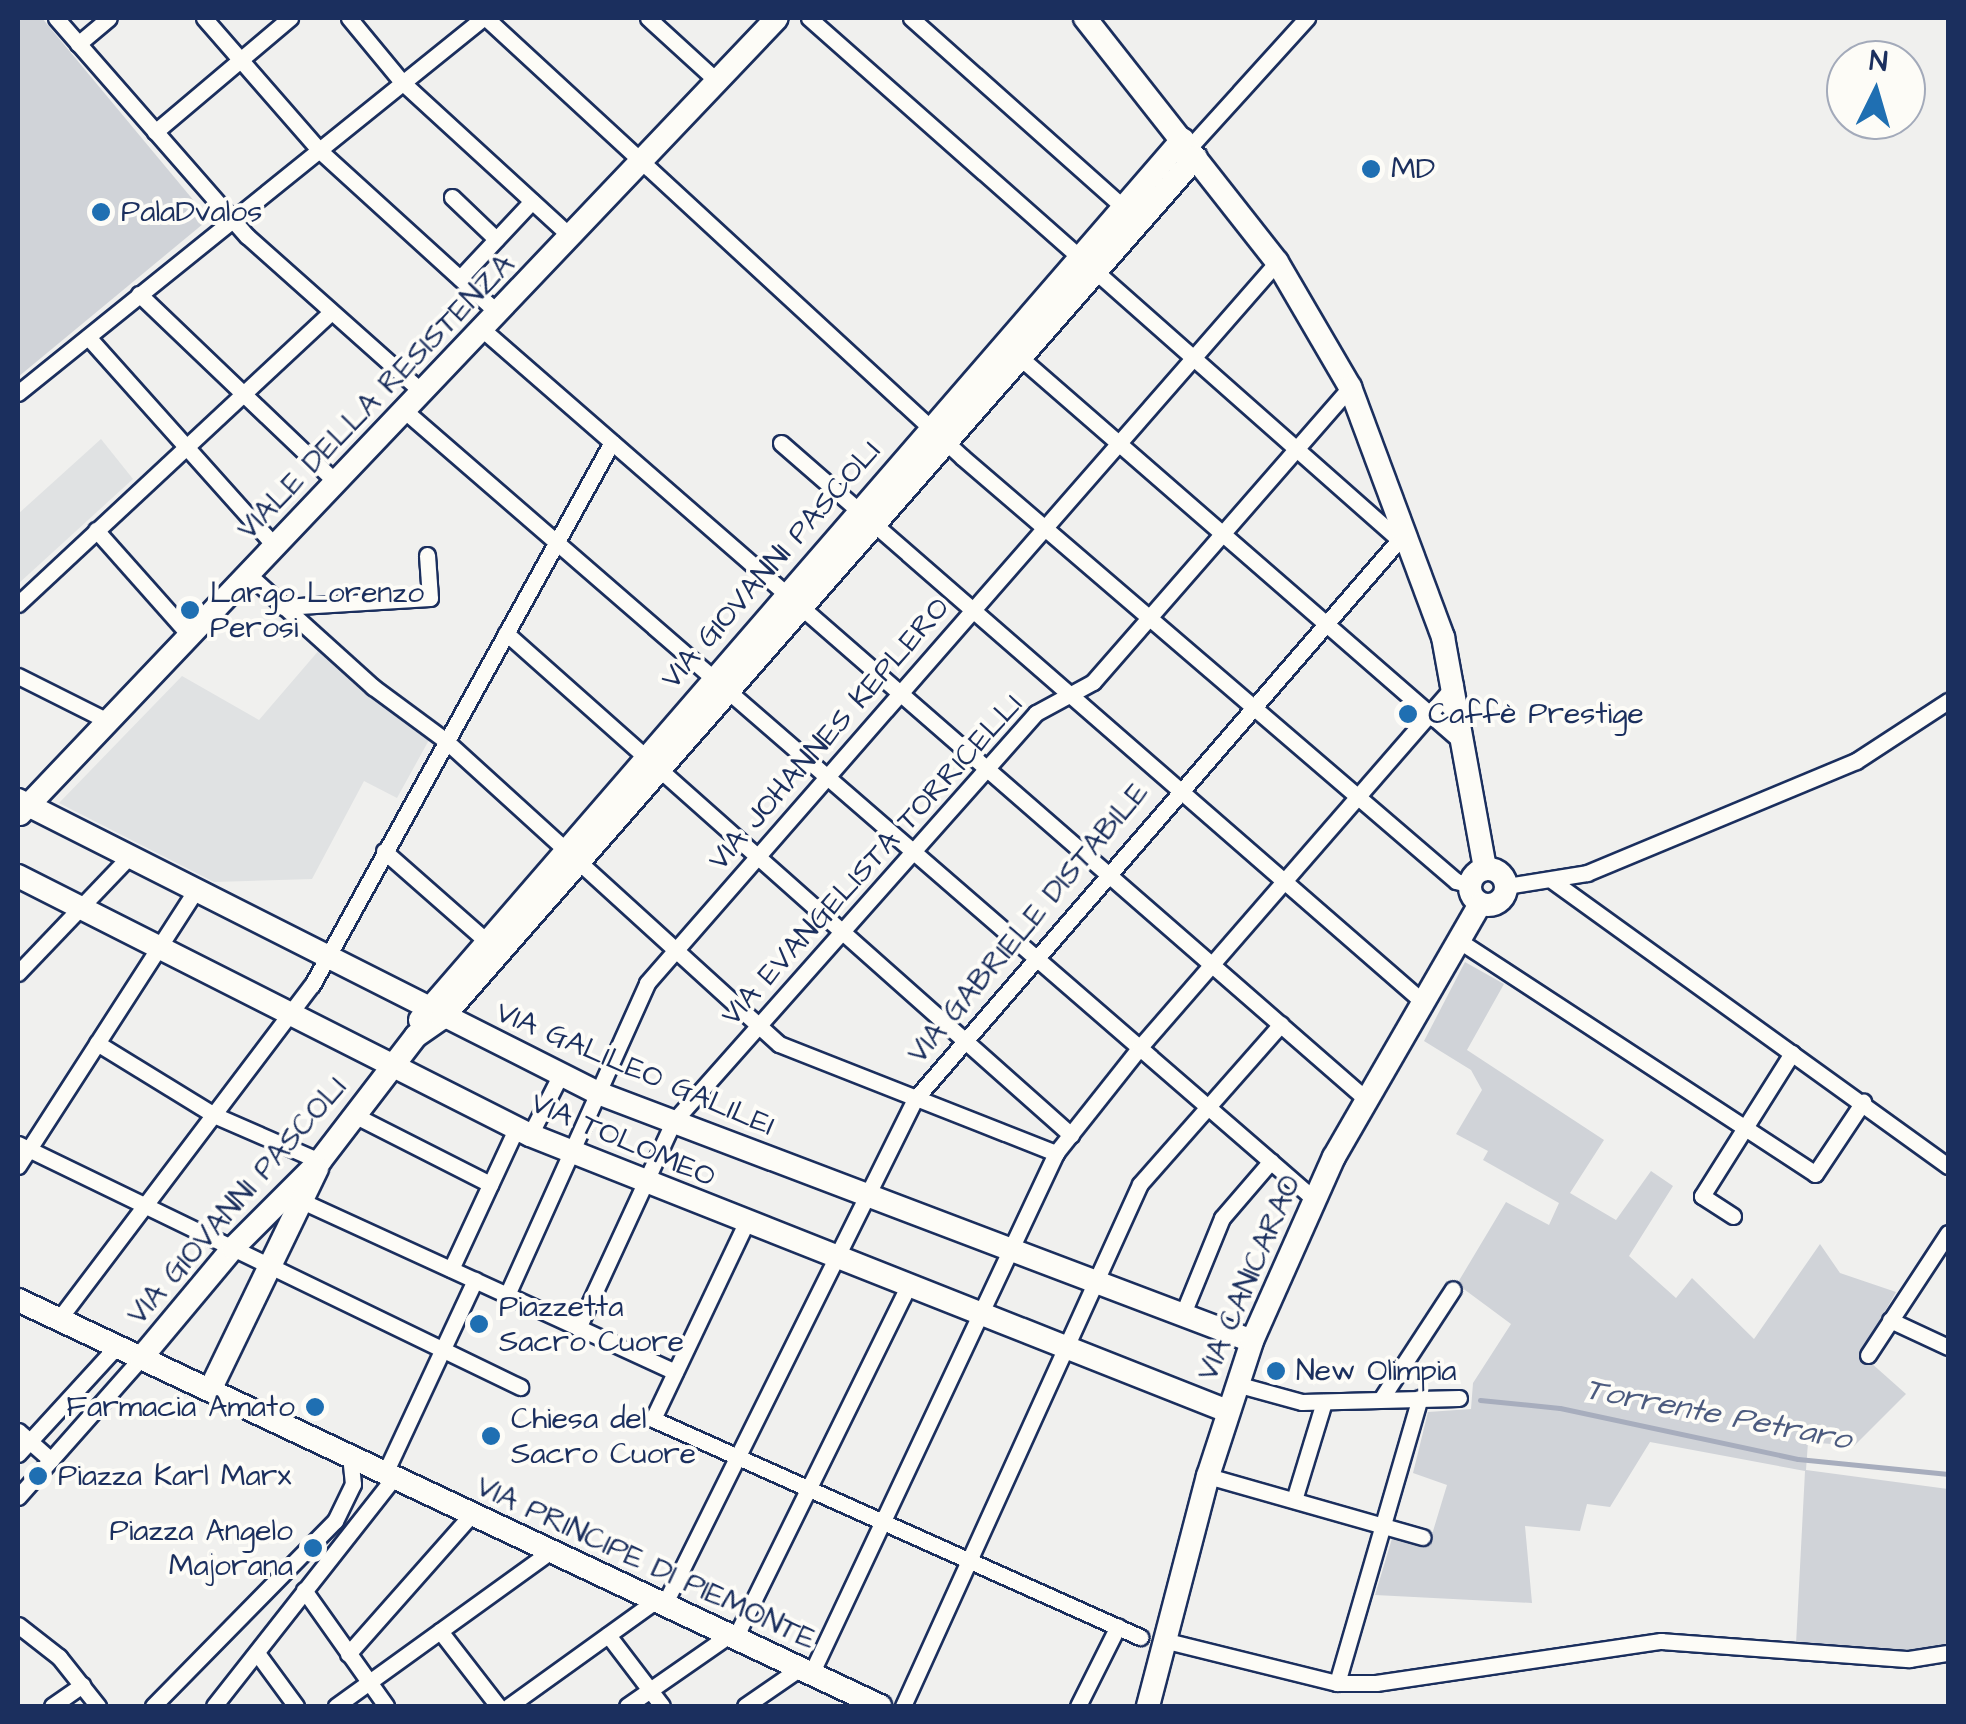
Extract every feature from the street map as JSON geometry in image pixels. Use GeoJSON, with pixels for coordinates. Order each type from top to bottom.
{"type":"FeatureCollection","features":[{"type":"Feature","properties":{"kind":"street"},"geometry":{"type":"LineString","coordinates":[[56,18],[233,221],[422,392]]}},
{"type":"Feature","properties":{"kind":"street"},"geometry":{"type":"LineString","coordinates":[[78,44],[109,18]]}},
{"type":"Feature","properties":{"kind":"street"},"geometry":{"type":"LineString","coordinates":[[204,18],[320,150],[460,278],[490,321],[612,442],[1366,1099]]}},
{"type":"Feature","properties":{"kind":"street"},"geometry":{"type":"LineString","coordinates":[[155,132],[290,18]]}},
{"type":"Feature","properties":{"kind":"street"},"geometry":{"type":"LineString","coordinates":[[349,18],[402,82],[570,236]]}},
{"type":"Feature","properties":{"kind":"street"},"geometry":{"type":"LineString","coordinates":[[18,393],[485,18],[643,159],[938,435],[1456,882],[1478,886],[1500,873],[1506,886],[1554,882],[1856,761],[1948,702]]}},
{"type":"Feature","properties":{"kind":"street"},"geometry":{"type":"LineString","coordinates":[[648,18],[717,81]]}},
{"type":"Feature","properties":{"kind":"street","name":"VIALE DELLA RESISTENZA"},"geometry":{"type":"LineString","coordinates":[[21,807],[190,636],[777,18]]}},
{"type":"Feature","properties":{"kind":"street"},"geometry":{"type":"LineString","coordinates":[[809,18],[1296,449],[1400,534]]}},
{"type":"Feature","properties":{"kind":"street"},"geometry":{"type":"LineString","coordinates":[[912,18],[1132,214]]}},
{"type":"Feature","properties":{"kind":"street"},"geometry":{"type":"LineString","coordinates":[[1085,18],[1277,262],[1350,387],[1400,534],[1431,596],[1455,685],[1466,746],[1478,886]]}},
{"type":"Feature","properties":{"kind":"street"},"geometry":{"type":"LineString","coordinates":[[1189,148],[1308,18]]}},
{"type":"Feature","properties":{"kind":"street","name":"VIA GIOVANNI PASCOLI"},"geometry":{"type":"LineString","coordinates":[[141,1358],[233,1248],[320,1160],[433,1014],[1189,148]]}},
{"type":"Feature","properties":{"kind":"street"},"geometry":{"type":"LineString","coordinates":[[452,198],[496,239]]}},
{"type":"Feature","properties":{"kind":"street"},"geometry":{"type":"LineString","coordinates":[[460,278],[532,201]]}},
{"type":"Feature","properties":{"kind":"street","name":"VIA JOHANNES KEPLERO"},"geometry":{"type":"LineString","coordinates":[[506,1295],[647,982],[1277,262]]}},
{"type":"Feature","properties":{"kind":"street"},"geometry":{"type":"LineString","coordinates":[[139,294],[336,482]]}},
{"type":"Feature","properties":{"kind":"street"},"geometry":{"type":"LineString","coordinates":[[18,604],[332,312]]}},
{"type":"Feature","properties":{"kind":"street"},"geometry":{"type":"LineString","coordinates":[[88,337],[275,546]]}},
{"type":"Feature","properties":{"kind":"street"},"geometry":{"type":"LineString","coordinates":[[1012,351],[1466,746]]}},
{"type":"Feature","properties":{"kind":"street","name":"VIA EVANGELISTA TORRICELLI"},"geometry":{"type":"LineString","coordinates":[[578,1328],[673,1122],[1036,713],[1072,696],[1150,617],[1350,387]]}},
{"type":"Feature","properties":{"kind":"street"},"geometry":{"type":"LineString","coordinates":[[405,411],[1313,1198]]}},
{"type":"Feature","properties":{"kind":"street"},"geometry":{"type":"LineString","coordinates":[[59,1319],[290,1016],[325,960],[612,442]]}},
{"type":"Feature","properties":{"kind":"street"},"geometry":{"type":"LineString","coordinates":[[781,443],[1424,1003]]}},
{"type":"Feature","properties":{"kind":"street"},"geometry":{"type":"LineString","coordinates":[[96,530],[190,636]]}},
{"type":"Feature","properties":{"kind":"street","name":"VIA GABRIELE DISTABILE"},"geometry":{"type":"LineString","coordinates":[[660,1603],[870,1198],[915,1099],[962,1036],[1400,534]]}},
{"type":"Feature","properties":{"kind":"street"},"geometry":{"type":"LineString","coordinates":[[283,607],[430,598],[427,555]]}},
{"type":"Feature","properties":{"kind":"street"},"geometry":{"type":"LineString","coordinates":[[248,574],[446,741],[779,1044],[1056,1153]]}},
{"type":"Feature","properties":{"kind":"street"},"geometry":{"type":"LineString","coordinates":[[506,634],[1071,1135]]}},
{"type":"Feature","properties":{"kind":"street"},"geometry":{"type":"LineString","coordinates":[[18,676],[108,721]]}},
{"type":"Feature","properties":{"kind":"street"},"geometry":{"type":"LineString","coordinates":[[744,1706],[806,1671],[1056,1153],[1140,1047],[1455,685]]}},
{"type":"Feature","properties":{"kind":"street","name":"VIA GALILEO GALILEI"},"geometry":{"type":"LineString","coordinates":[[21,807],[129,857],[325,960],[598,1093],[1008,1253],[1252,1341]]}},
{"type":"Feature","properties":{"kind":"street"},"geometry":{"type":"LineString","coordinates":[[384,851],[484,939]]}},
{"type":"Feature","properties":{"kind":"street","name":"VIA GIOVANNI PASCOLI"},"geometry":{"type":"LineString","coordinates":[[433,1014],[484,939],[572,854]]}},
{"type":"Feature","properties":{"kind":"street"},"geometry":{"type":"LineString","coordinates":[[18,973],[129,857]]}},
{"type":"Feature","properties":{"kind":"street","name":"VIA TOLOMEO"},"geometry":{"type":"LineString","coordinates":[[18,876],[523,1132],[645,1185],[1226,1411]]}},
{"type":"Feature","properties":{"kind":"street"},"geometry":{"type":"LineString","coordinates":[[1554,882],[1948,1166]]}},
{"type":"Feature","properties":{"kind":"street","name":"VIA CANICARAO"},"geometry":{"type":"LineString","coordinates":[[1148,1706],[1151,1638],[1252,1341],[1313,1198],[1366,1099],[1460,942],[1478,886]]}},
{"type":"Feature","properties":{"kind":"street"},"geometry":{"type":"LineString","coordinates":[[18,1166],[23,1147],[195,891]]}},
{"type":"Feature","properties":{"kind":"street"},"geometry":{"type":"LineString","coordinates":[[1460,942],[1815,1174],[1862,1102]]}},
{"type":"Feature","properties":{"kind":"street"},"geometry":{"type":"LineString","coordinates":[[903,1706],[965,1561],[1097,1286],[1140,1184],[1281,1024]]}},
{"type":"Feature","properties":{"kind":"street"},"geometry":{"type":"LineString","coordinates":[[97,1042],[214,1116],[320,1160],[299,1212],[210,1390]]}},
{"type":"Feature","properties":{"kind":"street"},"geometry":{"type":"LineString","coordinates":[[1733,1216],[1702,1196],[1792,1053]]}},
{"type":"Feature","properties":{"kind":"street"},"geometry":{"type":"LineString","coordinates":[[451,1269],[490,1184],[560,1074]]}},
{"type":"Feature","properties":{"kind":"street"},"geometry":{"type":"LineString","coordinates":[[354,1115],[490,1184]]}},
{"type":"Feature","properties":{"kind":"street"},"geometry":{"type":"LineString","coordinates":[[23,1147],[520,1387]]}},
{"type":"Feature","properties":{"kind":"street"},"geometry":{"type":"LineString","coordinates":[[1182,1316],[1222,1218],[1271,1161]]}},
{"type":"Feature","properties":{"kind":"street"},"geometry":{"type":"LineString","coordinates":[[268,1212],[299,1212],[451,1269],[675,1372]]}},
{"type":"Feature","properties":{"kind":"street"},"geometry":{"type":"LineString","coordinates":[[746,1224],[653,1419],[965,1561],[1151,1638],[1337,1683],[1376,1683],[1662,1641],[1909,1659],[1948,1653]]}},
{"type":"Feature","properties":{"kind":"street"},"geometry":{"type":"LineString","coordinates":[[1868,1355],[1948,1233]]}},
{"type":"Feature","properties":{"kind":"street"},"geometry":{"type":"LineString","coordinates":[[214,1706],[260,1658],[308,1597],[390,1475],[476,1280]]}},
{"type":"Feature","properties":{"kind":"street"},"geometry":{"type":"LineString","coordinates":[[627,1706],[732,1637],[908,1286]]}},
{"type":"Feature","properties":{"kind":"street"},"geometry":{"type":"LineString","coordinates":[[1380,1399],[1454,1290]]}},
{"type":"Feature","properties":{"kind":"street","name":"VIA PRINCIPE DI PIEMONTE"},"geometry":{"type":"LineString","coordinates":[[18,1300],[880,1706]]}},
{"type":"Feature","properties":{"kind":"street"},"geometry":{"type":"LineString","coordinates":[[1890,1320],[1948,1347]]}},
{"type":"Feature","properties":{"kind":"street"},"geometry":{"type":"LineString","coordinates":[[18,1454],[22,1435],[117,1346]]}},
{"type":"Feature","properties":{"kind":"street"},"geometry":{"type":"LineString","coordinates":[[18,1497],[141,1358]]}},
{"type":"Feature","properties":{"kind":"street"},"geometry":{"type":"LineString","coordinates":[[1236,1384],[1324,1402],[1460,1398]]}},
{"type":"Feature","properties":{"kind":"street"},"geometry":{"type":"LineString","coordinates":[[1337,1683],[1420,1398]]}},
{"type":"Feature","properties":{"kind":"street"},"geometry":{"type":"LineString","coordinates":[[1294,1500],[1324,1402]]}},
{"type":"Feature","properties":{"kind":"street"},"geometry":{"type":"LineString","coordinates":[[22,1435],[50,1460]]}},
{"type":"Feature","properties":{"kind":"street"},"geometry":{"type":"LineString","coordinates":[[153,1706],[335,1520],[352,1484],[350,1456]]}},
{"type":"Feature","properties":{"kind":"street"},"geometry":{"type":"LineString","coordinates":[[1208,1476],[1422,1537]]}},
{"type":"Feature","properties":{"kind":"street"},"geometry":{"type":"LineString","coordinates":[[348,1654],[472,1514]]}},
{"type":"Feature","properties":{"kind":"street"},"geometry":{"type":"LineString","coordinates":[[336,1706],[551,1551]]}},
{"type":"Feature","properties":{"kind":"street"},"geometry":{"type":"LineString","coordinates":[[308,1597],[386,1706]]}},
{"type":"Feature","properties":{"kind":"street"},"geometry":{"type":"LineString","coordinates":[[508,1706],[660,1603]]}},
{"type":"Feature","properties":{"kind":"street"},"geometry":{"type":"LineString","coordinates":[[18,1625],[59,1657],[98,1706]]}},
{"type":"Feature","properties":{"kind":"street"},"geometry":{"type":"LineString","coordinates":[[1078,1706],[1118,1626]]}},
{"type":"Feature","properties":{"kind":"street"},"geometry":{"type":"LineString","coordinates":[[440,1631],[498,1706]]}},
{"type":"Feature","properties":{"kind":"street"},"geometry":{"type":"LineString","coordinates":[[608,1636],[662,1706]]}},
{"type":"Feature","properties":{"kind":"street"},"geometry":{"type":"LineString","coordinates":[[18,1651],[32,1639]]}},
{"type":"Feature","properties":{"kind":"street"},"geometry":{"type":"LineString","coordinates":[[260,1658],[296,1706]]}},
{"type":"Feature","properties":{"kind":"street"},"geometry":{"type":"LineString","coordinates":[[52,1706],[82,1685]]}},
{"type":"Feature","properties":{"kind":"shaded area"},"geometry":{"type":"Polygon","coordinates":[[[23,18],[42,18],[209,219],[18,377],[18,22],[23,18]]]}},
{"type":"Feature","properties":{"kind":"shaded area"},"geometry":{"type":"Polygon","coordinates":[[[101,439],[133,479],[18,584],[18,514],[101,439]]]}},
{"type":"Feature","properties":{"kind":"shaded area"},"geometry":{"type":"Polygon","coordinates":[[[320,649],[429,740],[397,798],[364,781],[312,879],[214,882],[59,803],[182,676],[259,720],[320,649]]]}},
{"type":"Feature","properties":{"kind":"shaded area"},"geometry":{"type":"Polygon","coordinates":[[[1465,962],[1504,984],[1467,1050],[1604,1140],[1570,1193],[1616,1220],[1651,1171],[1673,1186],[1629,1256],[1676,1298],[1692,1278],[1754,1339],[1820,1244],[1840,1273],[1896,1292],[1861,1354],[1906,1394],[1854,1446],[1808,1442],[1806,1470],[1948,1489],[1948,1647],[1911,1652],[1796,1644],[1805,1471],[1650,1442],[1610,1507],[1587,1504],[1580,1531],[1525,1526],[1532,1603],[1375,1595],[1394,1532],[1430,1541],[1447,1485],[1413,1473],[1428,1412],[1471,1409],[1473,1383],[1511,1324],[1457,1284],[1506,1202],[1549,1225],[1559,1203],[1483,1160],[1488,1151],[1456,1134],[1482,1090],[1471,1070],[1424,1041],[1465,962]]]}},
{"type":"Feature","properties":{"kind":"waterway","name":"Torrente Petraro"},"geometry":{"type":"LineString","coordinates":[[1480,1400],[1560,1408],[1798,1459],[1948,1474]]}},
{"type":"Feature","properties":{"kind":"place","name":"MD"},"geometry":{"type":"Point","coordinates":[1371,169]}},
{"type":"Feature","properties":{"kind":"place","name":"PalaDvalos"},"geometry":{"type":"Point","coordinates":[101,212]}},
{"type":"Feature","properties":{"kind":"place","name":"Largo Lorenzo Perosi"},"geometry":{"type":"Point","coordinates":[190,610]}},
{"type":"Feature","properties":{"kind":"place","name":"Caffè Prestige"},"geometry":{"type":"Point","coordinates":[1408,714]}},
{"type":"Feature","properties":{"kind":"place","name":"Piazzetta Sacro Cuore"},"geometry":{"type":"Point","coordinates":[479,1324]}},
{"type":"Feature","properties":{"kind":"place","name":"New Olimpia"},"geometry":{"type":"Point","coordinates":[1276,1371]}},
{"type":"Feature","properties":{"kind":"place","name":"Farmacia Amato"},"geometry":{"type":"Point","coordinates":[315,1407]}},
{"type":"Feature","properties":{"kind":"place","name":"Chiesa del Sacro Cuore"},"geometry":{"type":"Point","coordinates":[491,1436]}},
{"type":"Feature","properties":{"kind":"place","name":"Piazza Karl Marx"},"geometry":{"type":"Point","coordinates":[38,1476]}},
{"type":"Feature","properties":{"kind":"place","name":"Piazza Angelo Majorana"},"geometry":{"type":"Point","coordinates":[313,1548]}}]}
